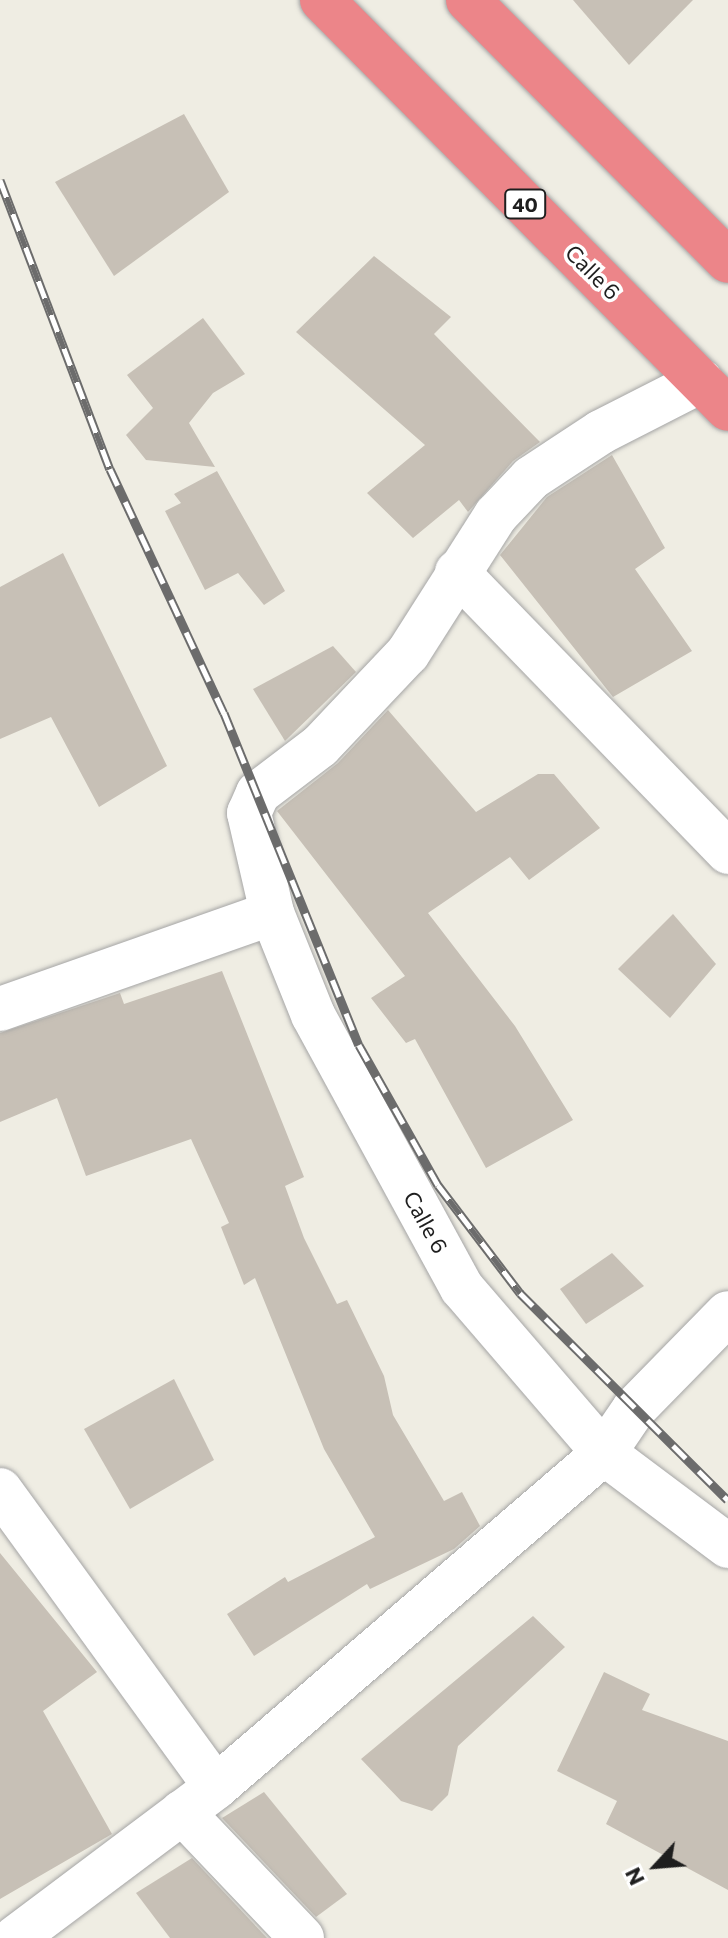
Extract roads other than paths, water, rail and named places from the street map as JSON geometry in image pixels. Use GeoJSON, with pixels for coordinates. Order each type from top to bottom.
{"type":"FeatureCollection","features":[{"type":"Feature","properties":{"kind":"highway","name":"Calle 6"},"geometry":{"type":"LineString","coordinates":[[322,0],[714,395]]}},
{"type":"Feature","properties":{"kind":"highway"},"geometry":{"type":"LineString","coordinates":[[468,0],[728,261]]}},
{"type":"Feature","properties":{"kind":"street"},"geometry":{"type":"LineString","coordinates":[[714,395],[601,432],[531,478],[457,572],[728,852]]}},
{"type":"Feature","properties":{"kind":"street","name":"Calle 6"},"geometry":{"type":"LineString","coordinates":[[457,572],[408,653],[369,699],[258,793],[249,813],[272,913],[313,1015],[462,1288],[604,1453],[728,1546]]}},
{"type":"Feature","properties":{"kind":"street"},"geometry":{"type":"LineString","coordinates":[[0,1009],[272,913]]}},
{"type":"Feature","properties":{"kind":"street"},"geometry":{"type":"LineString","coordinates":[[15,1938],[199,1800],[604,1453],[634,1409],[728,1313]]}},
{"type":"Feature","properties":{"kind":"street"},"geometry":{"type":"LineString","coordinates":[[0,1490],[199,1800],[302,1938]]}},
{"type":"Feature","properties":{"kind":"railway"},"geometry":{"type":"LineString","coordinates":[[0,180],[110,469],[224,713],[359,1045],[438,1185],[520,1293],[728,1500]]}}]}
